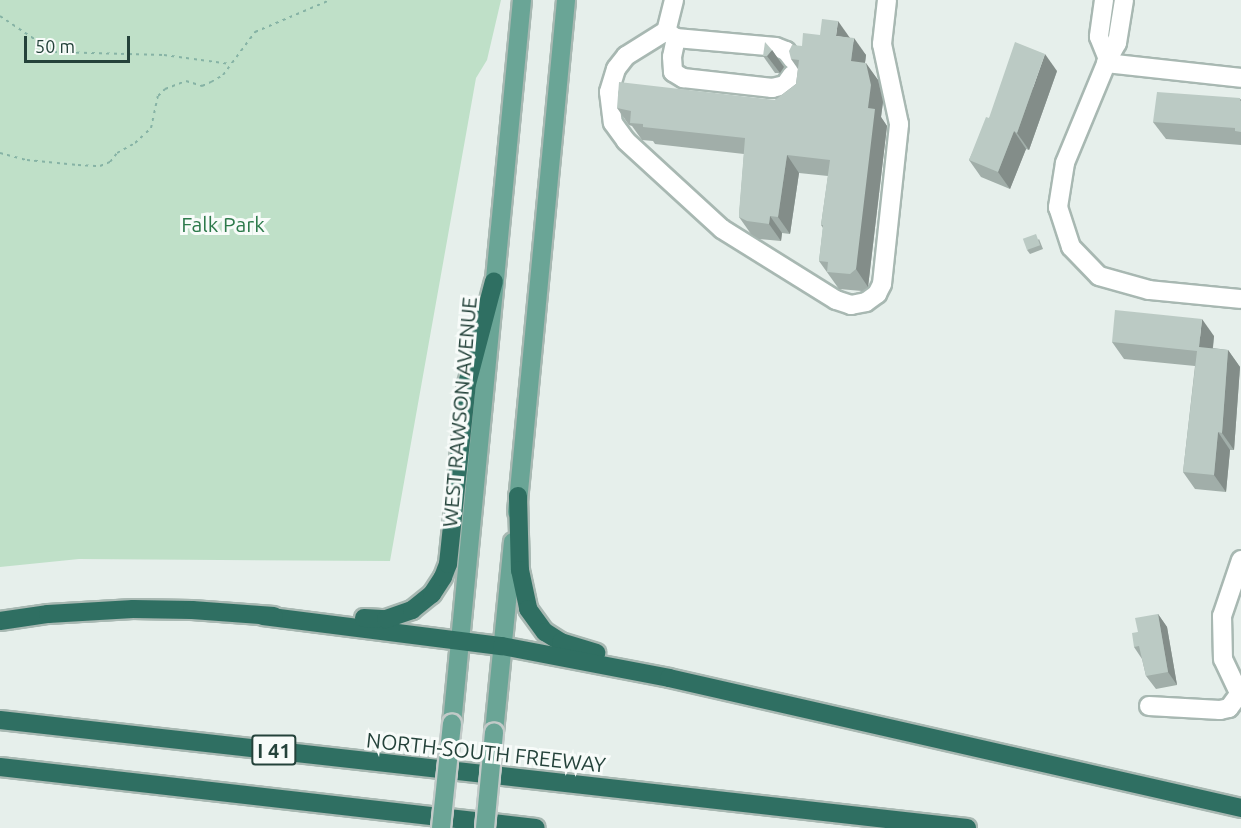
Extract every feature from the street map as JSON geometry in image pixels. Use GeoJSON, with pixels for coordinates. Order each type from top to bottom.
{"type":"FeatureCollection","features":[{"type":"Feature","properties":{"kind":"highway"},"geometry":{"type":"LineString","coordinates":[[263,616],[386,619],[412,610],[438,585],[448,564],[467,384],[494,281]]}},
{"type":"Feature","properties":{"kind":"highway"},"geometry":{"type":"LineString","coordinates":[[518,496],[520,570],[528,609],[535,622],[561,642],[626,661],[669,678]]}},
{"type":"Feature","properties":{"kind":"highway"},"geometry":{"type":"LineString","coordinates":[[0,621],[48,614],[133,609],[192,610],[263,616],[502,646],[669,678],[1241,808]]}},
{"type":"Feature","properties":{"kind":"highway","name":"NORTH-SOUTH FREEWAY"},"geometry":{"type":"LineString","coordinates":[[0,720],[967,828]]}},
{"type":"Feature","properties":{"kind":"highway","name":"I 41"},"geometry":{"type":"LineString","coordinates":[[0,767],[536,828]]}},
{"type":"Feature","properties":{"kind":"main road","name":"WEST RAWSON AVENUE"},"geometry":{"type":"LineString","coordinates":[[441,828],[522,0]]}},
{"type":"Feature","properties":{"kind":"main road"},"geometry":{"type":"LineString","coordinates":[[485,828],[566,0]]}},
{"type":"Feature","properties":{"kind":"street"},"geometry":{"type":"LineString","coordinates":[[674,0],[671,34],[673,72],[683,78],[772,88],[785,85],[792,68],[786,51],[776,47],[671,34],[626,56],[616,69],[609,92],[613,123],[626,141],[722,229],[836,300],[851,305],[866,302],[877,294],[882,284],[899,124],[882,44],[887,0]]}},
{"type":"Feature","properties":{"kind":"street"},"geometry":{"type":"LineString","coordinates":[[1104,0],[1099,37],[1107,61]]}},
{"type":"Feature","properties":{"kind":"street"},"geometry":{"type":"LineString","coordinates":[[1124,0],[1117,43],[1107,61],[1065,163],[1058,207],[1071,247],[1099,276],[1149,290],[1241,299]]}},
{"type":"Feature","properties":{"kind":"street"},"geometry":{"type":"LineString","coordinates":[[1107,61],[1241,78]]}},
{"type":"Feature","properties":{"kind":"street"},"geometry":{"type":"LineString","coordinates":[[1149,706],[1220,710],[1229,708],[1240,695],[1223,659],[1222,616],[1241,560]]}},
{"type":"Feature","properties":{"kind":"path"},"geometry":{"type":"LineString","coordinates":[[0,153],[27,160],[100,166],[135,143],[151,128],[158,96],[165,89],[186,81],[202,86],[223,75],[255,32],[330,0]]}},
{"type":"Feature","properties":{"kind":"path"},"geometry":{"type":"LineString","coordinates":[[0,16],[54,52],[164,56],[230,64]]}},
{"type":"Feature","properties":{"kind":"green space","name":"Falk Park"},"geometry":{"type":"Polygon","coordinates":[[[0,0],[501,0],[487,60],[476,78],[390,561],[79,559],[0,567],[0,0]]]}},
{"type":"Feature","properties":{"kind":"building"},"geometry":{"type":"Polygon","coordinates":[[[822,19],[838,21],[836,36],[854,38],[851,61],[866,63],[871,85],[868,108],[875,109],[856,269],[850,274],[827,272],[828,262],[819,261],[823,225],[821,225],[830,160],[787,155],[778,217],[770,216],[769,224],[747,221],[739,217],[745,138],[643,127],[643,124],[630,123],[631,111],[617,108],[619,82],[775,100],[796,84],[799,60],[791,59],[789,51],[792,45],[802,46],[803,33],[820,35],[822,19]]]}},
{"type":"Feature","properties":{"kind":"building"},"geometry":{"type":"Polygon","coordinates":[[[765,42],[772,50],[767,56],[763,56],[765,42]]]}},
{"type":"Feature","properties":{"kind":"building"},"geometry":{"type":"Polygon","coordinates":[[[1015,42],[1045,54],[1017,133],[1014,131],[998,172],[969,160],[986,117],[989,118],[1015,42]]]}},
{"type":"Feature","properties":{"kind":"building"},"geometry":{"type":"Polygon","coordinates":[[[1157,92],[1240,98],[1241,132],[1235,131],[1235,128],[1153,122],[1157,92]]]}},
{"type":"Feature","properties":{"kind":"building"},"geometry":{"type":"Polygon","coordinates":[[[1036,234],[1040,245],[1027,250],[1023,239],[1036,234]]]}},
{"type":"Feature","properties":{"kind":"building"},"geometry":{"type":"Polygon","coordinates":[[[1115,310],[1202,319],[1199,347],[1228,350],[1222,433],[1218,432],[1214,475],[1183,472],[1197,351],[1112,342],[1115,310]]]}},
{"type":"Feature","properties":{"kind":"building"},"geometry":{"type":"Polygon","coordinates":[[[1158,614],[1168,672],[1146,676],[1139,646],[1134,647],[1132,633],[1138,632],[1135,618],[1158,614]]]}}]}
